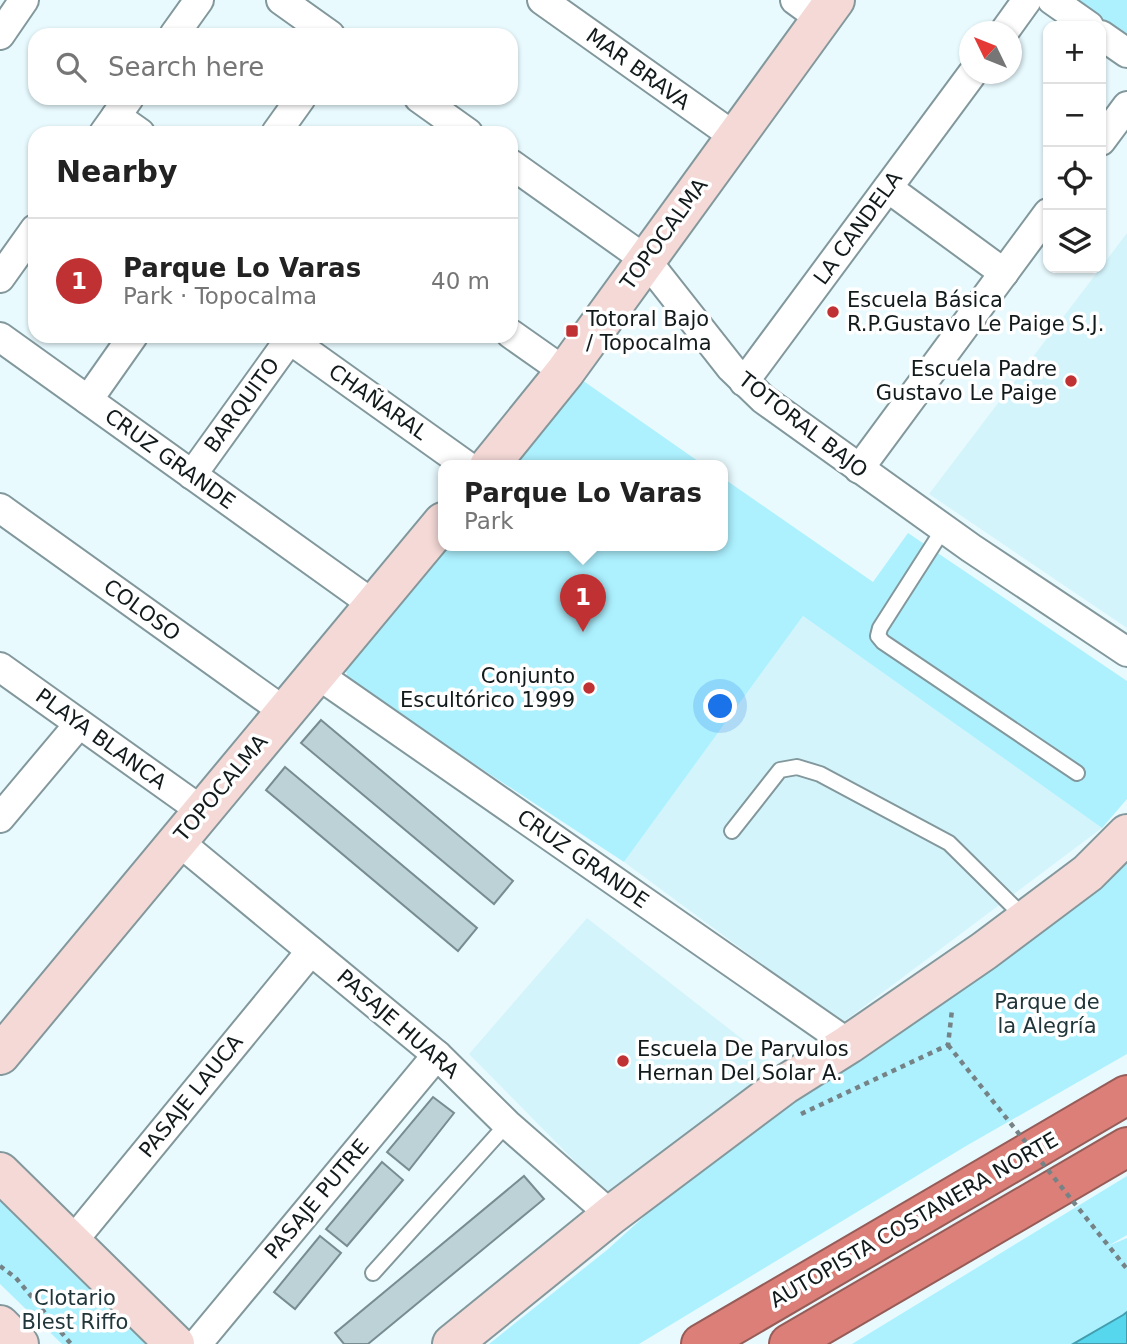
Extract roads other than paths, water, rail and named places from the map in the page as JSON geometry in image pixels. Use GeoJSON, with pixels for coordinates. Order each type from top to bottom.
{"type":"FeatureCollection","features":[{"type":"Feature","properties":{"kind":"highway","name":"AUTOPISTA COSTANERA NORTE"},"geometry":{"type":"LineString","coordinates":[[701,1344],[1127,1095]]}},
{"type":"Feature","properties":{"kind":"highway","name":"AUTOPISTA COSTANERA NORTE"},"geometry":{"type":"LineString","coordinates":[[789,1344],[1127,1147]]}},
{"type":"Feature","properties":{"kind":"street"},"geometry":{"type":"LineString","coordinates":[[0,34],[24,0]]}},
{"type":"Feature","properties":{"kind":"street"},"geometry":{"type":"LineString","coordinates":[[179,28],[199,0]]}},
{"type":"Feature","properties":{"kind":"street"},"geometry":{"type":"LineString","coordinates":[[281,0],[320,28]]}},
{"type":"Feature","properties":{"kind":"street","name":"MAR BRAVA"},"geometry":{"type":"LineString","coordinates":[[542,0],[735,137]]}},
{"type":"Feature","properties":{"kind":"street"},"geometry":{"type":"LineString","coordinates":[[1011,21],[1027,0]]}},
{"type":"Feature","properties":{"kind":"street"},"geometry":{"type":"LineString","coordinates":[[1052,0],[1082,21]]}},
{"type":"Feature","properties":{"kind":"street","name":"TOPOCALMA"},"geometry":{"type":"LineString","coordinates":[[494,460],[565,372],[735,137],[817,6]]}},
{"type":"Feature","properties":{"kind":"street"},"geometry":{"type":"LineString","coordinates":[[1106,38],[1127,53]]}},
{"type":"Feature","properties":{"kind":"street","name":"LA CANDELA"},"geometry":{"type":"LineString","coordinates":[[744,382],[965,84]]}},
{"type":"Feature","properties":{"kind":"street"},"geometry":{"type":"LineString","coordinates":[[281,126],[296,105]]}},
{"type":"Feature","properties":{"kind":"street"},"geometry":{"type":"LineString","coordinates":[[426,105],[449,126]]}},
{"type":"Feature","properties":{"kind":"street"},"geometry":{"type":"LineString","coordinates":[[1106,134],[1127,106]]}},
{"type":"Feature","properties":{"kind":"street","name":"TOTORAL BAJO"},"geometry":{"type":"LineString","coordinates":[[518,169],[646,260],[718,353],[744,382],[796,424],[1127,652]]}},
{"type":"Feature","properties":{"kind":"street"},"geometry":{"type":"LineString","coordinates":[[888,188],[1004,273]]}},
{"type":"Feature","properties":{"kind":"street"},"geometry":{"type":"LineString","coordinates":[[859,469],[1043,219]]}},
{"type":"Feature","properties":{"kind":"street"},"geometry":{"type":"LineString","coordinates":[[0,278],[28,239]]}},
{"type":"Feature","properties":{"kind":"street","name":"CRUZ GRANDE"},"geometry":{"type":"LineString","coordinates":[[0,337],[374,605]]}},
{"type":"Feature","properties":{"kind":"street"},"geometry":{"type":"LineString","coordinates":[[518,339],[565,372]]}},
{"type":"Feature","properties":{"kind":"street"},"geometry":{"type":"LineString","coordinates":[[88,400],[128,343]]}},
{"type":"Feature","properties":{"kind":"street","name":"BARQUITO"},"geometry":{"type":"LineString","coordinates":[[192,475],[286,343]]}},
{"type":"Feature","properties":{"kind":"street","name":"CHAÑARAL"},"geometry":{"type":"LineString","coordinates":[[297,343],[459,460]]}},
{"type":"Feature","properties":{"kind":"street","name":"COLOSO"},"geometry":{"type":"LineString","coordinates":[[0,508],[285,712]]}},
{"type":"Feature","properties":{"kind":"street","name":"TOPOCALMA"},"geometry":{"type":"LineString","coordinates":[[0,1055],[438,528]]}},
{"type":"Feature","properties":{"kind":"street","name":"PLAYA BLANCA"},"geometry":{"type":"LineString","coordinates":[[0,667],[202,811]]}},
{"type":"Feature","properties":{"kind":"street","name":"CRUZ GRANDE"},"geometry":{"type":"LineString","coordinates":[[317,674],[849,1044]]}},
{"type":"Feature","properties":{"kind":"street"},"geometry":{"type":"LineString","coordinates":[[0,818],[79,723]]}},
{"type":"Feature","properties":{"kind":"street"},"geometry":{"type":"LineString","coordinates":[[452,1344],[611,1215],[784,1085],[849,1044],[984,951],[1088,873],[1127,834]]}},
{"type":"Feature","properties":{"kind":"street","name":"PASAJE HUARA"},"geometry":{"type":"LineString","coordinates":[[178,841],[437,1055],[507,1124],[611,1215]]}},
{"type":"Feature","properties":{"kind":"street","name":"PASAJE LAUCA"},"geometry":{"type":"LineString","coordinates":[[72,1242],[311,950]]}},
{"type":"Feature","properties":{"kind":"street","name":"PASAJE PUTRE"},"geometry":{"type":"LineString","coordinates":[[197,1344],[437,1055]]}},
{"type":"Feature","properties":{"kind":"street"},"geometry":{"type":"LineString","coordinates":[[0,1172],[175,1344]]}},
{"type":"Feature","properties":{"kind":"street"},"geometry":{"type":"LineString","coordinates":[[0,1325],[19,1344]]}},
{"type":"Feature","properties":{"kind":"lane"},"geometry":{"type":"LineString","coordinates":[[944,528],[880,628],[878,636],[883,642],[1077,773]]}},
{"type":"Feature","properties":{"kind":"lane"},"geometry":{"type":"LineString","coordinates":[[732,831],[780,770],[797,767],[820,774],[949,843],[1025,918]]}},
{"type":"Feature","properties":{"kind":"lane"},"geometry":{"type":"LineString","coordinates":[[373,1273],[507,1124]]}},
{"type":"Feature","properties":{"kind":"place","name":"Escuela Básica R.P.Gustavo Le Paige S.J."},"geometry":{"type":"Point","coordinates":[833,312]}},
{"type":"Feature","properties":{"kind":"place","name":"Totoral Bajo / Topocalma"},"geometry":{"type":"Point","coordinates":[572,331]}},
{"type":"Feature","properties":{"kind":"place","name":"Escuela Padre Gustavo Le Paige"},"geometry":{"type":"Point","coordinates":[1071,381]}},
{"type":"Feature","properties":{"kind":"place","name":"Parque Lo Varas"},"geometry":{"type":"Point","coordinates":[583,632]}},
{"type":"Feature","properties":{"kind":"place","name":"Conjunto Escultórico 1999"},"geometry":{"type":"Point","coordinates":[589,688]}},
{"type":"Feature","properties":{"kind":"place","name":"Escuela De Parvulos Hernan Del Solar A."},"geometry":{"type":"Point","coordinates":[623,1061]}},
{"type":"Feature","properties":{"kind":"park label","name":"Parque de la Alegría"},"geometry":{"type":"Point","coordinates":[1047,1014]}},
{"type":"Feature","properties":{"kind":"park label","name":"Clotario Blest Riffo"},"geometry":{"type":"Point","coordinates":[75,1310]}}]}
